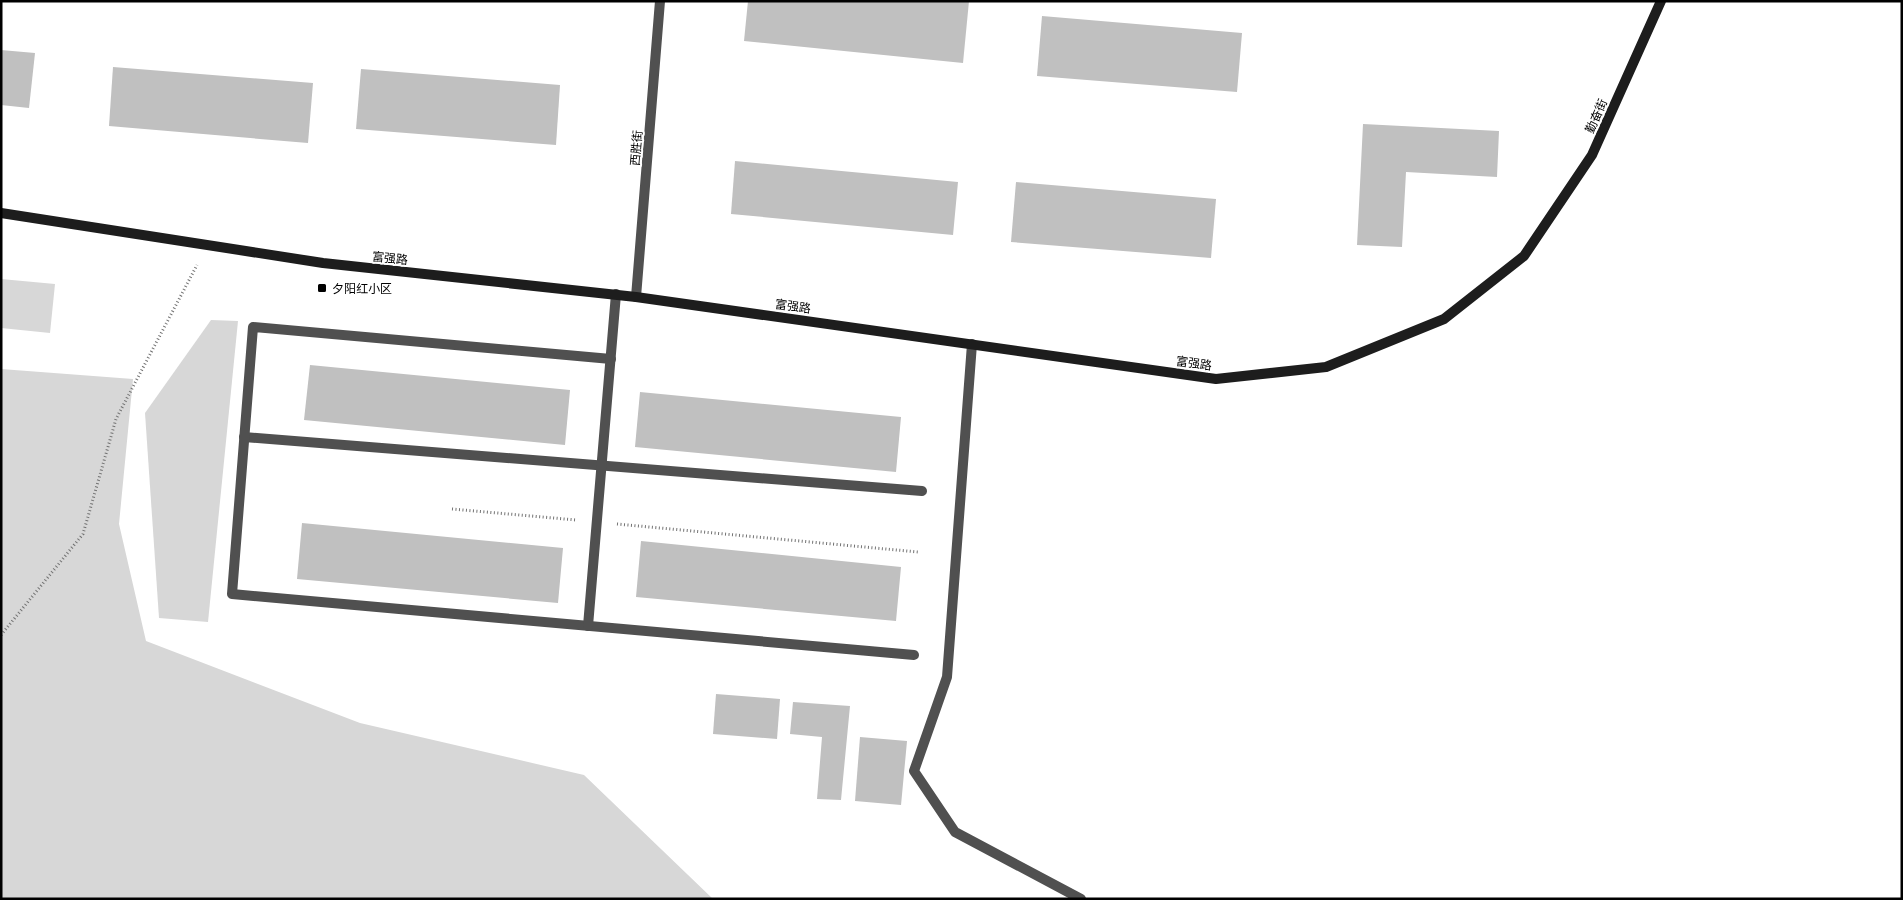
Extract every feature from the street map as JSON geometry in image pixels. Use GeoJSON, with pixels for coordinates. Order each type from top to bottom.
{"type":"FeatureCollection","features":[{"type":"Feature","properties":{"kind":"street","name":"西胜街"},"geometry":{"type":"LineString","coordinates":[[636,297],[660,1]]}},
{"type":"Feature","properties":{"kind":"street","name":"勤奋街"},"geometry":{"type":"LineString","coordinates":[[1540,233],[1592,155],[1661,1]]}},
{"type":"Feature","properties":{"kind":"street","name":"富强路"},"geometry":{"type":"LineString","coordinates":[[1,213],[323,263],[616,294],[1216,379],[1326,368],[1444,319],[1524,256],[1540,233]]}},
{"type":"Feature","properties":{"kind":"street"},"geometry":{"type":"LineString","coordinates":[[588,626],[616,294]]}},
{"type":"Feature","properties":{"kind":"street"},"geometry":{"type":"LineString","coordinates":[[611,359],[253,326],[232,594],[914,655]]}},
{"type":"Feature","properties":{"kind":"street"},"geometry":{"type":"LineString","coordinates":[[972,344],[947,677],[914,771],[955,832],[1081,899]]}},
{"type":"Feature","properties":{"kind":"street"},"geometry":{"type":"LineString","coordinates":[[244,437],[922,491]]}},
{"type":"Feature","properties":{"kind":"path"},"geometry":{"type":"LineString","coordinates":[[1,636],[83,534],[116,419],[208,245]]}},
{"type":"Feature","properties":{"kind":"path"},"geometry":{"type":"LineString","coordinates":[[452,509],[918,552]]}},
{"type":"Feature","properties":{"kind":"shaded area"},"geometry":{"type":"Polygon","coordinates":[[[1,279],[55,284],[50,333],[1,328],[1,279]]]}},
{"type":"Feature","properties":{"kind":"shaded area"},"geometry":{"type":"Polygon","coordinates":[[[211,320],[238,321],[208,622],[159,618],[145,413],[211,320]]]}},
{"type":"Feature","properties":{"kind":"shaded area"},"geometry":{"type":"Polygon","coordinates":[[[1,369],[133,379],[119,524],[146,641],[360,723],[584,775],[713,899],[1,899],[1,369]]]}},
{"type":"Feature","properties":{"kind":"building"},"geometry":{"type":"Polygon","coordinates":[[[748,1],[969,1],[963,63],[744,41],[748,1]]]}},
{"type":"Feature","properties":{"kind":"building"},"geometry":{"type":"Polygon","coordinates":[[[1042,16],[1242,33],[1237,92],[1037,76],[1042,16]]]}},
{"type":"Feature","properties":{"kind":"building"},"geometry":{"type":"Polygon","coordinates":[[[1,50],[35,53],[29,108],[1,105],[1,50]]]}},
{"type":"Feature","properties":{"kind":"building"},"geometry":{"type":"Polygon","coordinates":[[[113,67],[313,83],[308,143],[109,126],[113,67]]]}},
{"type":"Feature","properties":{"kind":"building"},"geometry":{"type":"Polygon","coordinates":[[[361,69],[560,85],[556,145],[356,129],[361,69]]]}},
{"type":"Feature","properties":{"kind":"building"},"geometry":{"type":"Polygon","coordinates":[[[1363,124],[1499,131],[1497,177],[1406,172],[1402,247],[1357,245],[1363,124]]]}},
{"type":"Feature","properties":{"kind":"building"},"geometry":{"type":"Polygon","coordinates":[[[735,161],[958,182],[953,235],[731,214],[735,161]]]}},
{"type":"Feature","properties":{"kind":"building"},"geometry":{"type":"Polygon","coordinates":[[[1016,182],[1216,199],[1211,258],[1011,242],[1016,182]]]}},
{"type":"Feature","properties":{"kind":"building"},"geometry":{"type":"Polygon","coordinates":[[[310,365],[570,390],[565,445],[304,420],[310,365]]]}},
{"type":"Feature","properties":{"kind":"building"},"geometry":{"type":"Polygon","coordinates":[[[640,392],[901,417],[896,472],[635,447],[640,392]]]}},
{"type":"Feature","properties":{"kind":"building"},"geometry":{"type":"Polygon","coordinates":[[[302,523],[563,548],[558,603],[297,579],[302,523]]]}},
{"type":"Feature","properties":{"kind":"building"},"geometry":{"type":"Polygon","coordinates":[[[641,541],[901,567],[896,621],[636,597],[641,541]]]}},
{"type":"Feature","properties":{"kind":"building"},"geometry":{"type":"Polygon","coordinates":[[[716,694],[780,699],[777,739],[713,734],[716,694]]]}},
{"type":"Feature","properties":{"kind":"building"},"geometry":{"type":"Polygon","coordinates":[[[793,702],[850,706],[841,800],[817,799],[822,737],[790,734],[793,702]]]}},
{"type":"Feature","properties":{"kind":"building"},"geometry":{"type":"Polygon","coordinates":[[[860,737],[907,741],[901,805],[855,801],[860,737]]]}},
{"type":"Feature","properties":{"kind":"place","name":"夕阳红小区"},"geometry":{"type":"Point","coordinates":[322,288]}}]}
